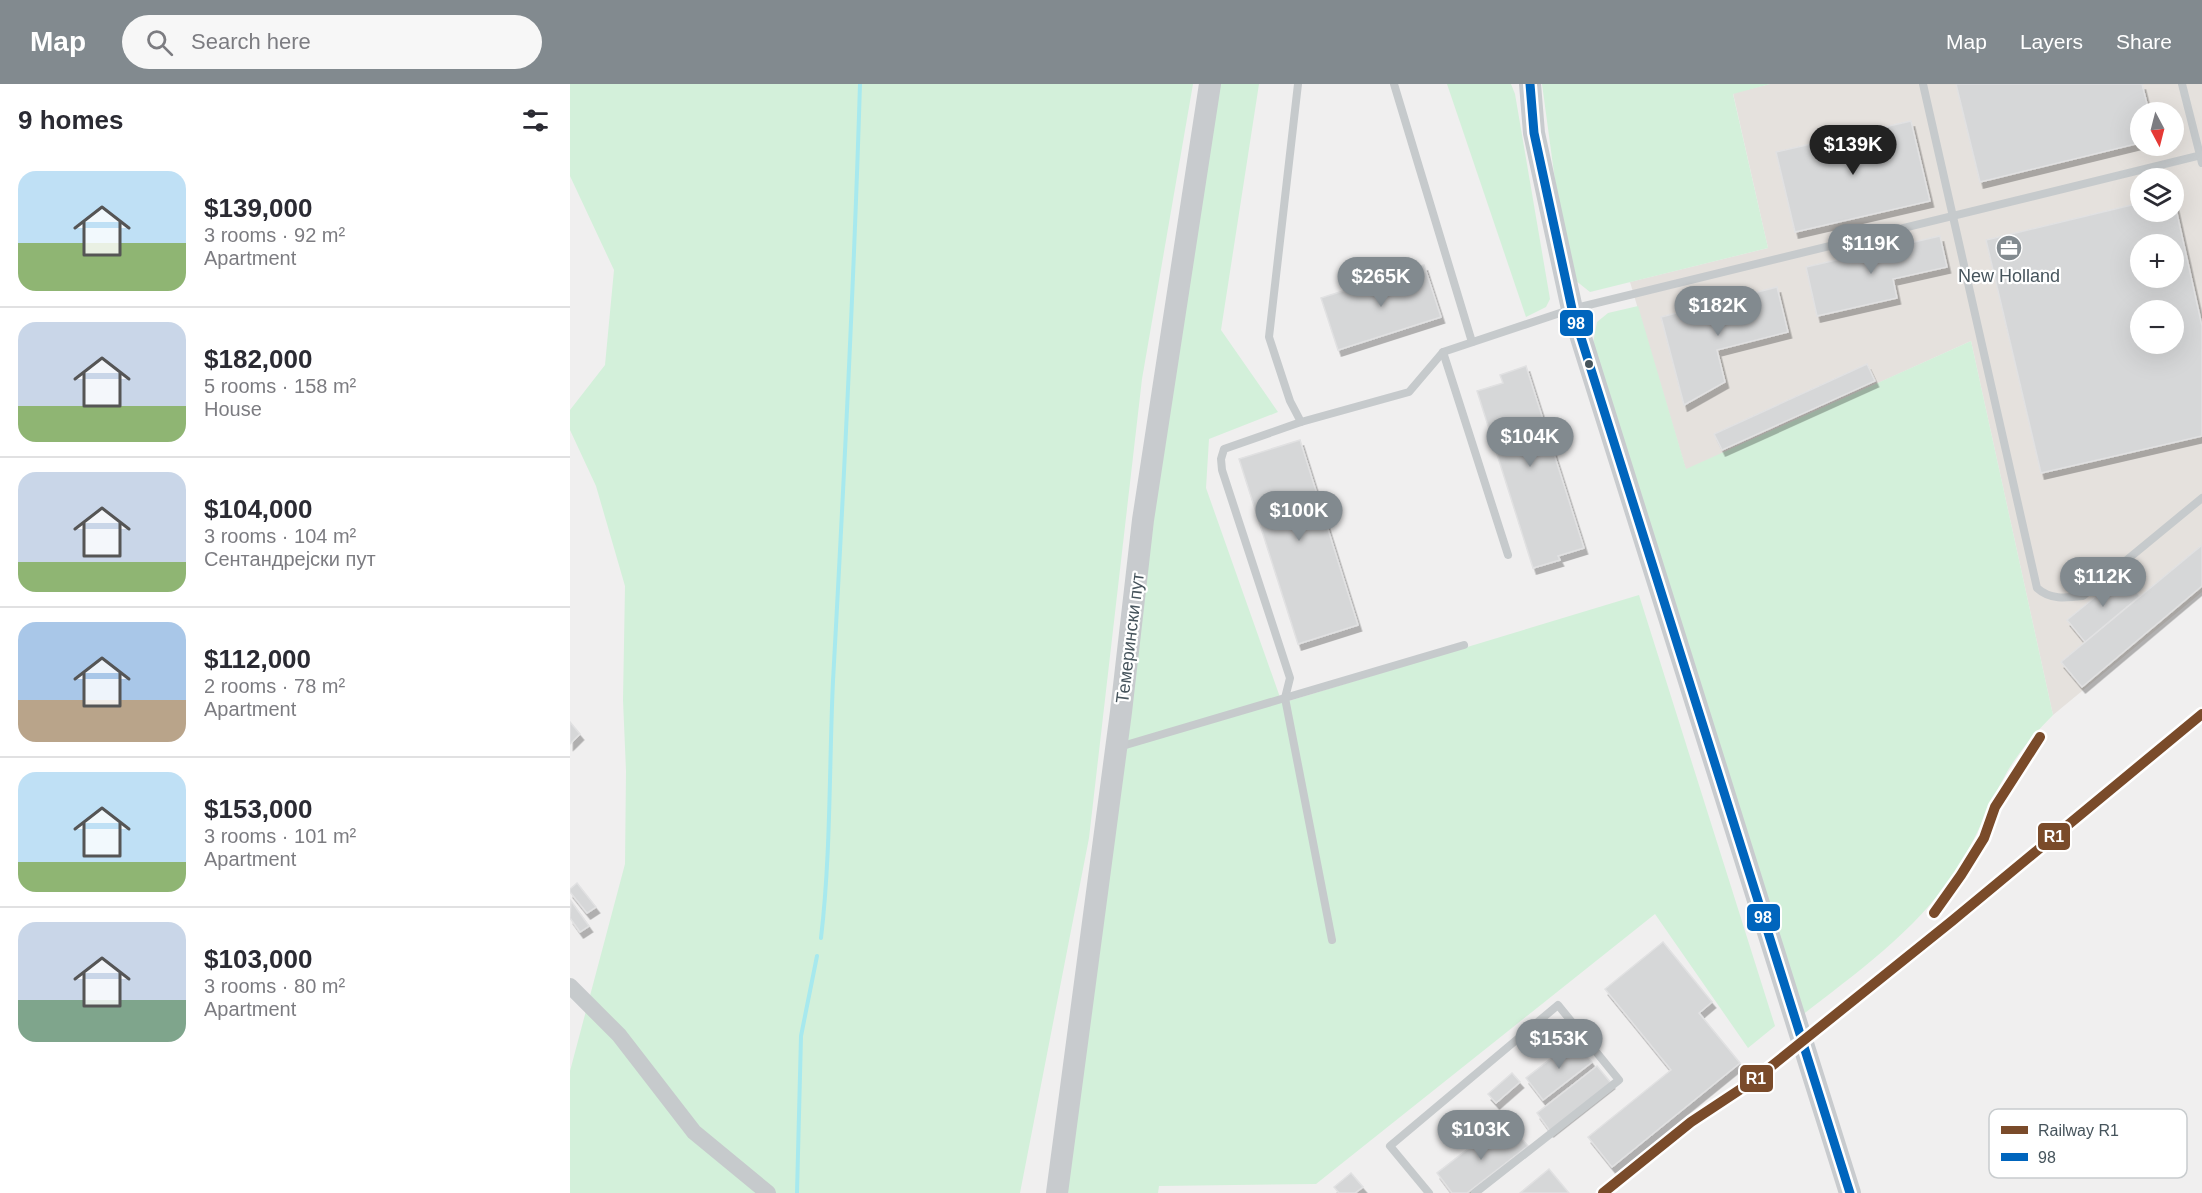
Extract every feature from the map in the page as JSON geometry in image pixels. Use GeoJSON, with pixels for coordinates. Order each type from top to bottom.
{"type":"FeatureCollection","features":[{"type":"Feature","properties":{"kind":"main road","name":"Темерински пут"},"geometry":{"type":"LineString","coordinates":[[1057,1193],[1116,748],[1143,520],[1209,84]]}},
{"type":"Feature","properties":{"kind":"main road"},"geometry":{"type":"LineString","coordinates":[[1530,84],[1534,133],[1572,309],[1850,1193]]}},
{"type":"Feature","properties":{"kind":"street"},"geometry":{"type":"LineString","coordinates":[[570,986],[619,1035],[694,1132],[768,1193]]}},
{"type":"Feature","properties":{"kind":"lane"},"geometry":{"type":"LineString","coordinates":[[1298,84],[1269,337],[1290,401],[1301,422]]}},
{"type":"Feature","properties":{"kind":"lane"},"geometry":{"type":"LineString","coordinates":[[1394,84],[1472,342]]}},
{"type":"Feature","properties":{"kind":"lane"},"geometry":{"type":"LineString","coordinates":[[1923,84],[2037,588],[2045,595],[2063,598],[2083,596],[2202,498]]}},
{"type":"Feature","properties":{"kind":"lane"},"geometry":{"type":"LineString","coordinates":[[1332,940],[1284,699],[1290,678],[1222,470],[1221,459],[1224,449],[1301,422],[1409,392],[1443,352],[1572,309],[2201,158],[2182,84]]}},
{"type":"Feature","properties":{"kind":"lane"},"geometry":{"type":"LineString","coordinates":[[1443,352],[1508,555]]}},
{"type":"Feature","properties":{"kind":"lane"},"geometry":{"type":"LineString","coordinates":[[1116,748],[1464,645]]}},
{"type":"Feature","properties":{"kind":"lane"},"geometry":{"type":"LineString","coordinates":[[1429,1193],[1390,1146],[1558,1005],[1618,1080],[1475,1193]]}},
{"type":"Feature","properties":{"kind":"shaded area"},"geometry":{"type":"Polygon","coordinates":[[[1770,84],[2202,84],[2202,592],[2053,715],[1971,341],[1686,470],[1630,282],[1768,248],[1733,93],[1770,84]]]}},
{"type":"Feature","properties":{"kind":"green space"},"geometry":{"type":"Polygon","coordinates":[[[570,84],[1193,84],[1142,379],[1089,838],[1020,1193],[570,1193],[570,1071],[625,864],[626,771],[623,700],[625,586],[596,486],[570,430],[570,410],[605,365],[614,270],[570,176],[570,84]]]}},
{"type":"Feature","properties":{"kind":"green space"},"geometry":{"type":"Polygon","coordinates":[[[1209,84],[1259,84],[1221,330],[1278,412],[1209,439],[1206,488],[1282,703],[1639,595],[1775,1026],[1748,1048],[1655,914],[1316,1184],[1159,1186],[1158,1193],[1057,1193],[1209,84]]]}},
{"type":"Feature","properties":{"kind":"green space"},"geometry":{"type":"Polygon","coordinates":[[[1447,84],[1511,84],[1515,94],[1550,299],[1546,307],[1526,317],[1447,84]]]}},
{"type":"Feature","properties":{"kind":"green space"},"geometry":{"type":"Polygon","coordinates":[[[1542,84],[1770,84],[1733,94],[1768,248],[1590,292],[1575,280],[1564,247],[1542,84]]]}},
{"type":"Feature","properties":{"kind":"green space"},"geometry":{"type":"Polygon","coordinates":[[[1638,306],[1686,469],[1971,341],[2053,715],[2028,742],[2012,764],[1969,849],[1938,894],[1903,933],[1884,950],[1801,1016],[1593,343],[1597,322],[1608,313],[1638,306]]]}},
{"type":"Feature","properties":{"kind":"building"},"geometry":{"type":"Polygon","coordinates":[[[1956,84],[2142,84],[2146,102],[2130,102],[2130,145],[1980,182],[1956,84]]]}},
{"type":"Feature","properties":{"kind":"building"},"geometry":{"type":"Polygon","coordinates":[[[1911,121],[1930,201],[1795,232],[1776,152],[1911,121]]]}},
{"type":"Feature","properties":{"kind":"building"},"geometry":{"type":"Polygon","coordinates":[[[2130,205],[2130,222],[2179,222],[2182,234],[2130,234],[2130,288],[2184,288],[2184,245],[2202,326],[2202,436],[2041,473],[1986,240],[2130,205]]]}},
{"type":"Feature","properties":{"kind":"building"},"geometry":{"type":"Polygon","coordinates":[[[1940,236],[1947,267],[1893,279],[1897,298],[1817,316],[1806,267],[1940,236]]]}},
{"type":"Feature","properties":{"kind":"building"},"geometry":{"type":"Polygon","coordinates":[[[1424,265],[1441,317],[1338,350],[1321,298],[1424,265]]]}},
{"type":"Feature","properties":{"kind":"building"},"geometry":{"type":"Polygon","coordinates":[[[1777,287],[1788,332],[1717,350],[1725,382],[1684,405],[1661,317],[1777,287]]]}},
{"type":"Feature","properties":{"kind":"building"},"geometry":{"type":"Polygon","coordinates":[[[1867,364],[1875,381],[1722,450],[1714,434],[1867,364]]]}},
{"type":"Feature","properties":{"kind":"building"},"geometry":{"type":"Polygon","coordinates":[[[1526,366],[1584,548],[1558,556],[1560,560],[1533,568],[1477,391],[1503,383],[1500,375],[1526,366]]]}},
{"type":"Feature","properties":{"kind":"building"},"geometry":{"type":"Polygon","coordinates":[[[1300,440],[1358,625],[1298,644],[1239,459],[1300,440]]]}},
{"type":"Feature","properties":{"kind":"building"},"geometry":{"type":"Polygon","coordinates":[[[2202,545],[2202,586],[2082,687],[2061,662],[2202,545]]]}},
{"type":"Feature","properties":{"kind":"building"},"geometry":{"type":"Polygon","coordinates":[[[2122,575],[2140,596],[2085,642],[2067,620],[2122,575]]]}},
{"type":"Feature","properties":{"kind":"building"},"geometry":{"type":"Polygon","coordinates":[[[570,722],[580,734],[570,744],[570,722]]]}},
{"type":"Feature","properties":{"kind":"building"},"geometry":{"type":"Polygon","coordinates":[[[577,883],[596,907],[587,913],[570,892],[570,889],[577,883]]]}},
{"type":"Feature","properties":{"kind":"building"},"geometry":{"type":"Polygon","coordinates":[[[571,901],[589,926],[580,932],[570,918],[571,901]]]}},
{"type":"Feature","properties":{"kind":"building"},"geometry":{"type":"Polygon","coordinates":[[[1663,942],[1712,1002],[1699,1013],[1740,1063],[1612,1167],[1588,1137],[1671,1070],[1605,989],[1663,942]]]}},
{"type":"Feature","properties":{"kind":"building"},"geometry":{"type":"Polygon","coordinates":[[[1575,1040],[1592,1062],[1543,1100],[1526,1078],[1575,1040]]]}},
{"type":"Feature","properties":{"kind":"building"},"geometry":{"type":"Polygon","coordinates":[[[1597,1066],[1611,1083],[1550,1131],[1537,1113],[1597,1066]]]}},
{"type":"Feature","properties":{"kind":"building"},"geometry":{"type":"Polygon","coordinates":[[[1512,1073],[1520,1082],[1496,1103],[1488,1094],[1512,1073]]]}},
{"type":"Feature","properties":{"kind":"building"},"geometry":{"type":"Polygon","coordinates":[[[1499,1125],[1508,1136],[1515,1131],[1528,1146],[1467,1193],[1452,1193],[1437,1173],[1499,1125]]]}},
{"type":"Feature","properties":{"kind":"building"},"geometry":{"type":"Polygon","coordinates":[[[1549,1169],[1569,1193],[1520,1193],[1549,1169]]]}},
{"type":"Feature","properties":{"kind":"building"},"geometry":{"type":"Polygon","coordinates":[[[1351,1173],[1363,1187],[1355,1193],[1339,1193],[1334,1187],[1351,1173]]]}},
{"type":"Feature","properties":{"kind":"waterway"},"geometry":{"type":"LineString","coordinates":[[821,938],[828,842],[860,84]]}},
{"type":"Feature","properties":{"kind":"waterway"},"geometry":{"type":"LineString","coordinates":[[797,1193],[801,1036],[817,956]]}},
{"type":"Feature","properties":{"kind":"rail line","name":"R1"},"geometry":{"type":"LineString","coordinates":[[1603,1193],[1691,1122],[1753,1081],[1952,921],[2202,714]]}},
{"type":"Feature","properties":{"kind":"rail line","name":"R1"},"geometry":{"type":"LineString","coordinates":[[1934,913],[1984,838],[1995,807],[2040,737]]}},
{"type":"Feature","properties":{"kind":"transit line","name":"98"},"geometry":{"type":"LineString","coordinates":[[1530,84],[1534,133],[1572,309],[1850,1193]]}},
{"type":"Feature","properties":{"kind":"place","name":"New Holland"},"geometry":{"type":"Point","coordinates":[2009,248]}}]}
